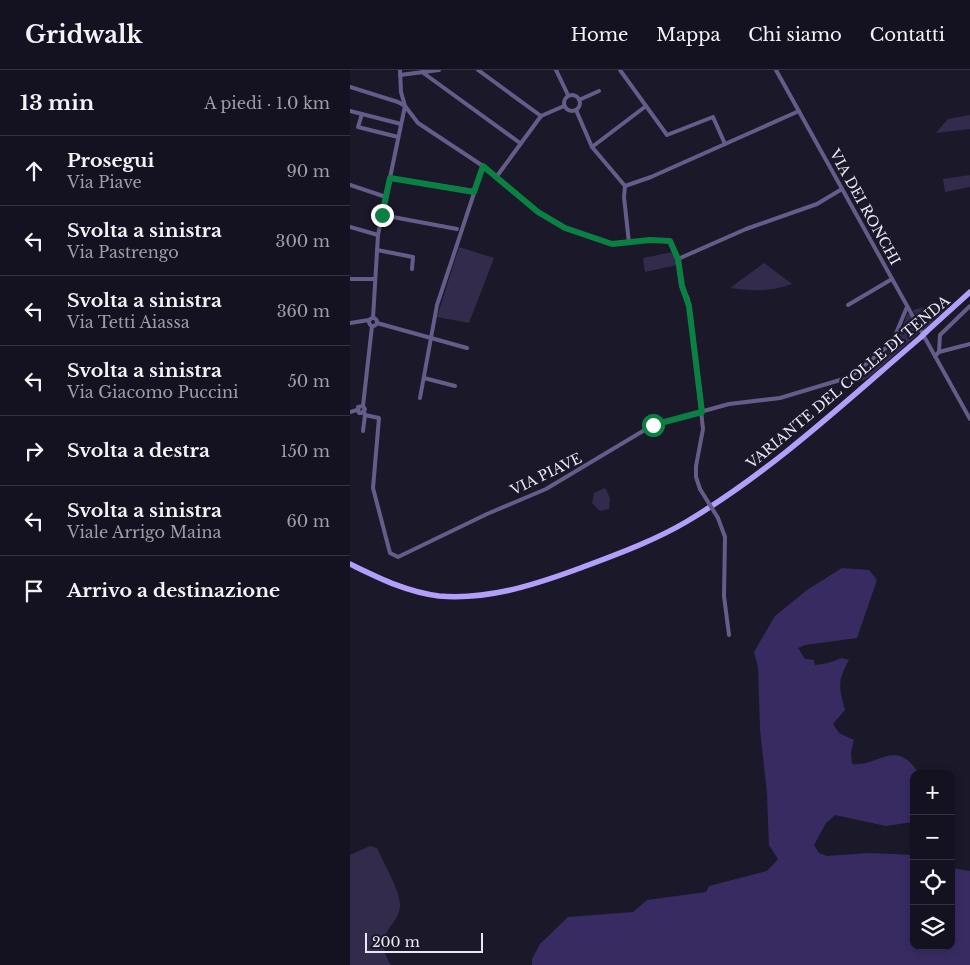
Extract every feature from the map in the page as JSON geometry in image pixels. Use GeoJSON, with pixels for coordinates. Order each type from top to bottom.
{"type":"FeatureCollection","features":[{"type":"Feature","properties":{"kind":"main road","name":"VARIANTE DEL COLLE DI TENDA"},"geometry":{"type":"LineString","coordinates":[[350,564],[391,584],[418,592],[462,597],[512,590],[550,579],[621,552],[684,523],[749,482],[798,444],[970,292]]}},
{"type":"Feature","properties":{"kind":"street"},"geometry":{"type":"LineString","coordinates":[[363,431],[365,413],[363,406],[372,326],[378,235],[405,106],[400,72],[439,70]]}},
{"type":"Feature","properties":{"kind":"street"},"geometry":{"type":"LineString","coordinates":[[478,70],[541,116]]}},
{"type":"Feature","properties":{"kind":"street"},"geometry":{"type":"LineString","coordinates":[[556,70],[568,95]]}},
{"type":"Feature","properties":{"kind":"street"},"geometry":{"type":"LineString","coordinates":[[620,70],[667,135],[713,117],[724,144]]}},
{"type":"Feature","properties":{"kind":"street","name":"VIA DEI RONCHI"},"geometry":{"type":"LineString","coordinates":[[777,70],[892,279],[937,354],[970,419]]}},
{"type":"Feature","properties":{"kind":"street"},"geometry":{"type":"LineString","coordinates":[[422,72],[520,143]]}},
{"type":"Feature","properties":{"kind":"street"},"geometry":{"type":"LineString","coordinates":[[350,87],[405,106],[418,123],[483,166],[538,212],[565,228],[612,244],[668,240],[678,259],[682,286],[688,299],[692,320],[703,436],[696,466],[696,477],[700,489],[718,518],[725,537],[724,596],[729,635]]}},
{"type":"Feature","properties":{"kind":"street"},"geometry":{"type":"LineString","coordinates":[[579,100],[599,91]]}},
{"type":"Feature","properties":{"kind":"street"},"geometry":{"type":"LineString","coordinates":[[568,95],[576,96],[579,100],[579,106],[576,110]]}},
{"type":"Feature","properties":{"kind":"street"},"geometry":{"type":"LineString","coordinates":[[568,95],[563,101],[564,106],[568,110],[576,110]]}},
{"type":"Feature","properties":{"kind":"street"},"geometry":{"type":"LineString","coordinates":[[496,176],[541,116],[564,106]]}},
{"type":"Feature","properties":{"kind":"street"},"geometry":{"type":"LineString","coordinates":[[592,147],[646,106]]}},
{"type":"Feature","properties":{"kind":"street"},"geometry":{"type":"LineString","coordinates":[[576,110],[592,147],[625,186],[624,197],[629,242]]}},
{"type":"Feature","properties":{"kind":"street"},"geometry":{"type":"LineString","coordinates":[[350,111],[401,124]]}},
{"type":"Feature","properties":{"kind":"street"},"geometry":{"type":"LineString","coordinates":[[625,186],[643,181],[799,112]]}},
{"type":"Feature","properties":{"kind":"street"},"geometry":{"type":"LineString","coordinates":[[362,114],[358,127],[398,137]]}},
{"type":"Feature","properties":{"kind":"street"},"geometry":{"type":"LineString","coordinates":[[420,398],[437,305],[483,166]]}},
{"type":"Feature","properties":{"kind":"street"},"geometry":{"type":"LineString","coordinates":[[390,178],[474,192]]}},
{"type":"Feature","properties":{"kind":"street"},"geometry":{"type":"LineString","coordinates":[[350,185],[386,197]]}},
{"type":"Feature","properties":{"kind":"street"},"geometry":{"type":"LineString","coordinates":[[678,259],[746,229],[817,204],[842,189]]}},
{"type":"Feature","properties":{"kind":"street"},"geometry":{"type":"LineString","coordinates":[[382,215],[458,229]]}},
{"type":"Feature","properties":{"kind":"street"},"geometry":{"type":"LineString","coordinates":[[350,227],[378,235]]}},
{"type":"Feature","properties":{"kind":"street"},"geometry":{"type":"LineString","coordinates":[[377,250],[413,257],[412,269]]}},
{"type":"Feature","properties":{"kind":"street"},"geometry":{"type":"LineString","coordinates":[[350,279],[375,279]]}},
{"type":"Feature","properties":{"kind":"street"},"geometry":{"type":"LineString","coordinates":[[848,306],[892,279]]}},
{"type":"Feature","properties":{"kind":"street"},"geometry":{"type":"LineString","coordinates":[[970,306],[940,334],[937,354],[970,344]]}},
{"type":"Feature","properties":{"kind":"street","name":"VIA PIAVE"},"geometry":{"type":"LineString","coordinates":[[365,413],[379,418],[373,488],[390,553],[398,557],[487,514],[546,489],[653,425],[729,404],[780,398],[850,376],[892,343],[908,307]]}},
{"type":"Feature","properties":{"kind":"street"},"geometry":{"type":"LineString","coordinates":[[350,323],[371,319],[377,323],[430,340],[467,348]]}},
{"type":"Feature","properties":{"kind":"street"},"geometry":{"type":"LineString","coordinates":[[372,326],[377,323]]}},
{"type":"Feature","properties":{"kind":"street"},"geometry":{"type":"LineString","coordinates":[[424,378],[455,386]]}},
{"type":"Feature","properties":{"kind":"street"},"geometry":{"type":"LineString","coordinates":[[350,412],[358,410],[358,408],[363,406]]}},
{"type":"Feature","properties":{"kind":"street"},"geometry":{"type":"LineString","coordinates":[[358,410],[365,413]]}},
{"type":"Feature","properties":{"kind":"shaded area"},"geometry":{"type":"Polygon","coordinates":[[[970,115],[970,129],[936,133],[948,119],[970,115]]]}},
{"type":"Feature","properties":{"kind":"shaded area"},"geometry":{"type":"Polygon","coordinates":[[[970,175],[970,187],[945,192],[943,179],[970,175]]]}},
{"type":"Feature","properties":{"kind":"shaded area"},"geometry":{"type":"Polygon","coordinates":[[[459,247],[494,258],[469,323],[437,317],[459,247]]]}},
{"type":"Feature","properties":{"kind":"shaded area"},"geometry":{"type":"Polygon","coordinates":[[[673,252],[677,265],[645,272],[643,258],[673,252]]]}},
{"type":"Feature","properties":{"kind":"shaded area"},"geometry":{"type":"Polygon","coordinates":[[[764,263],[792,284],[761,290],[730,288],[764,263]]]}},
{"type":"Feature","properties":{"kind":"shaded area"},"geometry":{"type":"Polygon","coordinates":[[[943,302],[947,308],[924,330],[913,310],[943,302]]]}},
{"type":"Feature","properties":{"kind":"shaded area"},"geometry":{"type":"Polygon","coordinates":[[[907,314],[910,314],[920,332],[871,376],[862,381],[860,377],[863,373],[889,350],[895,342],[907,314]]]}},
{"type":"Feature","properties":{"kind":"shaded area"},"geometry":{"type":"Polygon","coordinates":[[[605,488],[610,498],[609,509],[600,511],[592,503],[594,493],[605,488]]]}},
{"type":"Feature","properties":{"kind":"shaded area"},"geometry":{"type":"Polygon","coordinates":[[[842,568],[869,570],[877,580],[857,638],[805,645],[798,648],[805,659],[814,660],[815,665],[842,658],[849,660],[842,674],[840,685],[845,710],[833,724],[839,733],[854,740],[851,752],[852,764],[862,764],[895,755],[903,757],[916,770],[910,770],[910,822],[886,826],[835,815],[826,823],[814,845],[819,853],[827,856],[869,853],[910,855],[910,950],[955,950],[955,869],[970,871],[970,965],[532,965],[532,959],[540,944],[568,917],[633,912],[647,900],[706,892],[709,886],[767,871],[778,859],[769,845],[767,794],[760,729],[758,667],[754,652],[775,616],[807,590],[842,568]]]}},
{"type":"Feature","properties":{"kind":"shaded area"},"geometry":{"type":"Polygon","coordinates":[[[370,846],[377,848],[399,899],[399,913],[385,937],[384,944],[391,965],[350,965],[350,855],[370,846]]]}},
{"type":"Feature","properties":{"kind":"route"},"geometry":{"type":"LineString","coordinates":[[382,215],[390,178],[474,192],[483,166],[538,212],[565,228],[612,244],[666,239],[670,241],[678,259],[682,286],[688,299],[692,320],[694,354],[702,412],[688,414],[653,425]]}}]}
